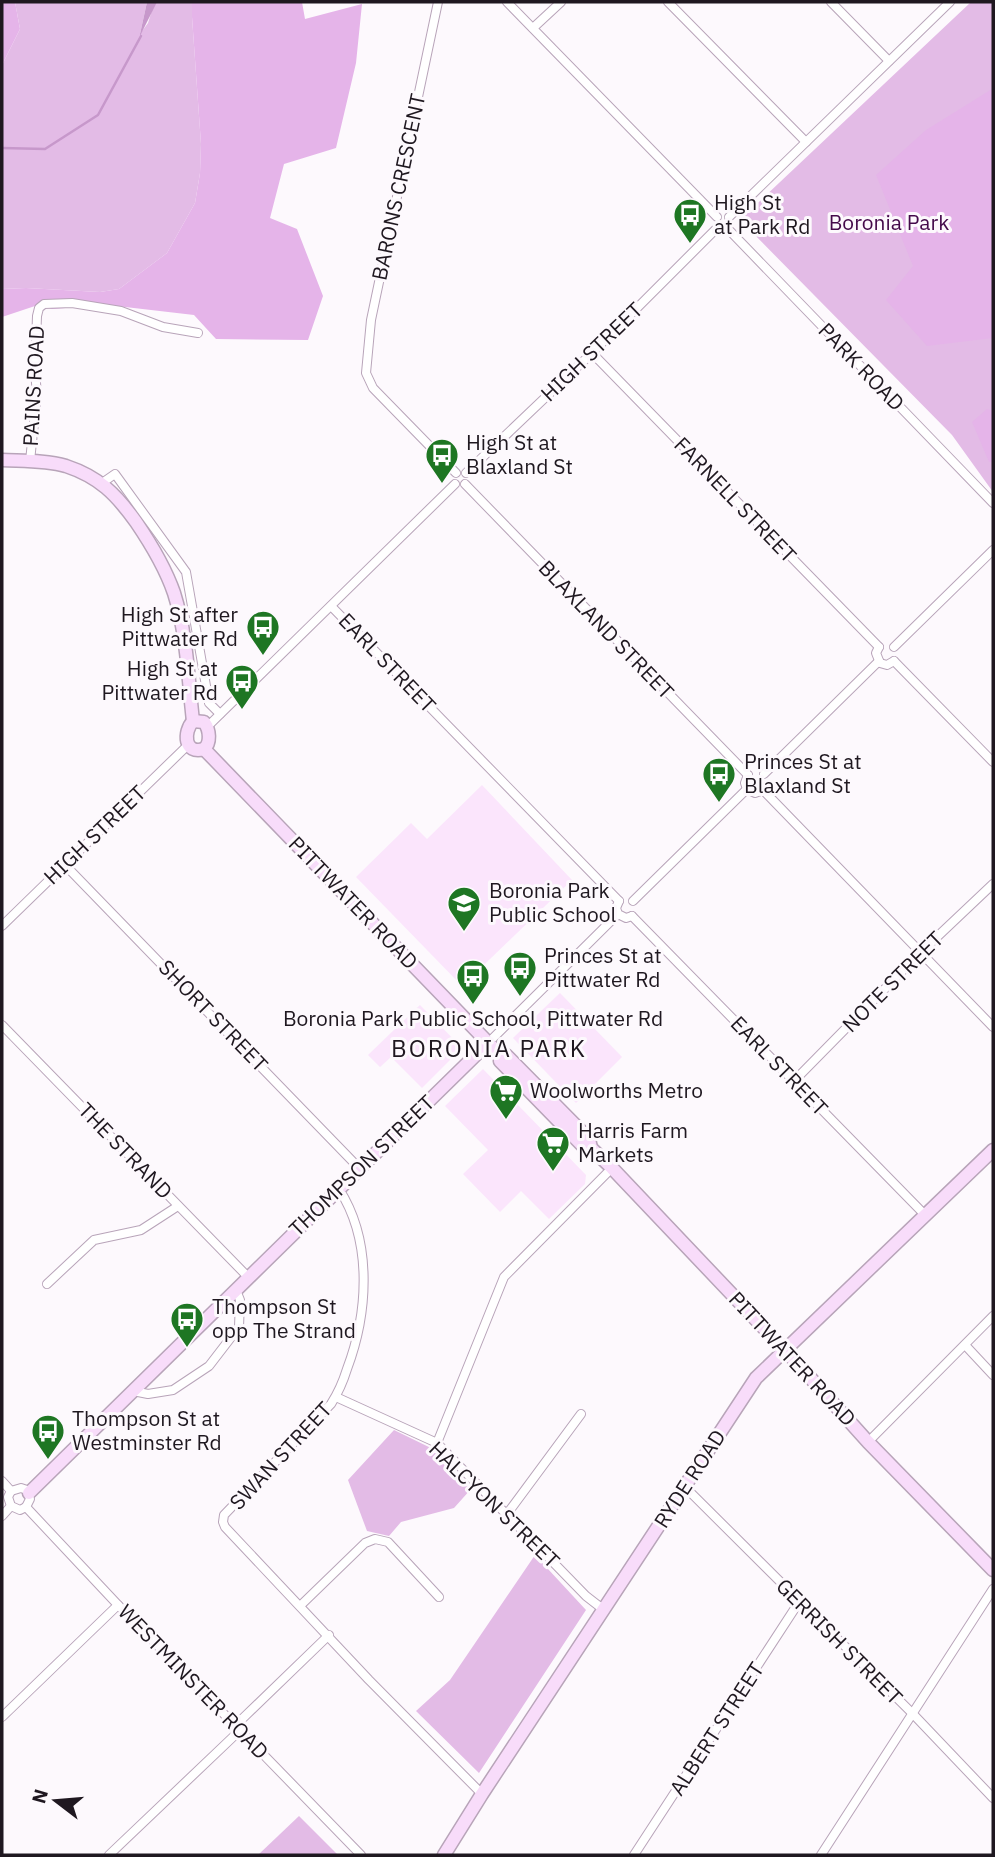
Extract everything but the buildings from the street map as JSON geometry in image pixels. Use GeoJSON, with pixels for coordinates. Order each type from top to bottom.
{"type":"FeatureCollection","features":[{"type":"Feature","properties":{"kind":"main road"},"geometry":{"type":"LineString","coordinates":[[2,460],[64,466],[102,483],[126,508],[152,547],[173,592],[183,630],[193,721],[187,729],[188,745],[192,750],[199,751],[208,743],[208,727],[204,722],[193,721]]}},
{"type":"Feature","properties":{"kind":"main road","name":"PITTWATER ROAD"},"geometry":{"type":"LineString","coordinates":[[204,749],[488,1043],[501,1056],[506,1055],[589,1139],[591,1148],[993,1570]]}},
{"type":"Feature","properties":{"kind":"main road","name":"THOMPSON STREET"},"geometry":{"type":"LineString","coordinates":[[29,1493],[488,1043]]}},
{"type":"Feature","properties":{"kind":"main road","name":"RYDE ROAD"},"geometry":{"type":"LineString","coordinates":[[444,1855],[756,1378],[993,1150]]}},
{"type":"Feature","properties":{"kind":"street","name":"BARONS CRESCENT"},"geometry":{"type":"LineString","coordinates":[[438,2],[371,320],[366,373],[373,388],[456,473]]}},
{"type":"Feature","properties":{"kind":"street"},"geometry":{"type":"LineString","coordinates":[[507,2],[717,217]]}},
{"type":"Feature","properties":{"kind":"street"},"geometry":{"type":"LineString","coordinates":[[534,27],[561,2]]}},
{"type":"Feature","properties":{"kind":"street"},"geometry":{"type":"LineString","coordinates":[[668,2],[806,142]]}},
{"type":"Feature","properties":{"kind":"street"},"geometry":{"type":"LineString","coordinates":[[831,2],[889,61]]}},
{"type":"Feature","properties":{"kind":"street"},"geometry":{"type":"LineString","coordinates":[[729,217],[950,2]]}},
{"type":"Feature","properties":{"kind":"street"},"geometry":{"type":"LineString","coordinates":[[717,217],[729,217],[732,222],[729,230],[724,233],[716,229],[714,224],[717,217]]}},
{"type":"Feature","properties":{"kind":"street","name":"HIGH STREET"},"geometry":{"type":"LineString","coordinates":[[466,473],[592,353],[716,229]]}},
{"type":"Feature","properties":{"kind":"street","name":"PARK ROAD"},"geometry":{"type":"LineString","coordinates":[[729,230],[993,503]]}},
{"type":"Feature","properties":{"kind":"street","name":"PAINS ROAD"},"geometry":{"type":"LineString","coordinates":[[30,461],[37,394],[37,316],[39,308],[44,304],[72,303],[121,311],[163,327],[198,333]]}},
{"type":"Feature","properties":{"kind":"street","name":"FARNELL STREET"},"geometry":{"type":"LineString","coordinates":[[592,353],[879,646]]}},
{"type":"Feature","properties":{"kind":"street"},"geometry":{"type":"LineString","coordinates":[[456,473],[466,473],[468,478],[465,484],[455,484],[453,478],[456,473]]}},
{"type":"Feature","properties":{"kind":"street"},"geometry":{"type":"LineString","coordinates":[[102,483],[115,474],[187,572],[209,703],[220,714]]}},
{"type":"Feature","properties":{"kind":"street"},"geometry":{"type":"LineString","coordinates":[[208,727],[455,484]]}},
{"type":"Feature","properties":{"kind":"street","name":"BLAXLAND STREET"},"geometry":{"type":"LineString","coordinates":[[465,484],[748,775]]}},
{"type":"Feature","properties":{"kind":"street"},"geometry":{"type":"LineString","coordinates":[[894,647],[993,550]]}},
{"type":"Feature","properties":{"kind":"street","name":"EARL STREET"},"geometry":{"type":"LineString","coordinates":[[331,606],[619,901]]}},
{"type":"Feature","properties":{"kind":"street"},"geometry":{"type":"LineString","coordinates":[[885,643],[894,647],[897,653],[894,661],[887,665],[879,661],[876,653],[879,646],[885,643]]}},
{"type":"Feature","properties":{"kind":"street"},"geometry":{"type":"LineString","coordinates":[[764,774],[879,661]]}},
{"type":"Feature","properties":{"kind":"street"},"geometry":{"type":"LineString","coordinates":[[894,661],[993,762]]}},
{"type":"Feature","properties":{"kind":"street","name":"HIGH STREET"},"geometry":{"type":"LineString","coordinates":[[2,926],[188,745]]}},
{"type":"Feature","properties":{"kind":"street"},"geometry":{"type":"LineString","coordinates":[[747,789],[745,780],[748,775],[755,771],[764,774]]}},
{"type":"Feature","properties":{"kind":"street"},"geometry":{"type":"LineString","coordinates":[[747,789],[755,793],[763,790],[767,782],[764,774]]}},
{"type":"Feature","properties":{"kind":"street"},"geometry":{"type":"LineString","coordinates":[[633,901],[747,789]]}},
{"type":"Feature","properties":{"kind":"street"},"geometry":{"type":"LineString","coordinates":[[763,790],[993,1027]]}},
{"type":"Feature","properties":{"kind":"street","name":"SHORT STREET"},"geometry":{"type":"LineString","coordinates":[[65,865],[360,1169]]}},
{"type":"Feature","properties":{"kind":"street","name":"NOTE STREET"},"geometry":{"type":"LineString","coordinates":[[794,1081],[920,953],[993,884]]}},
{"type":"Feature","properties":{"kind":"street"},"geometry":{"type":"LineString","coordinates":[[627,898],[633,901],[636,910],[632,916],[623,918],[618,914],[616,908],[619,901],[627,898]]}},
{"type":"Feature","properties":{"kind":"street"},"geometry":{"type":"LineString","coordinates":[[488,1043],[618,914]]}},
{"type":"Feature","properties":{"kind":"street","name":"EARL STREET"},"geometry":{"type":"LineString","coordinates":[[632,916],[926,1216]]}},
{"type":"Feature","properties":{"kind":"street","name":"THE STRAND"},"geometry":{"type":"LineString","coordinates":[[2,1025],[248,1278]]}},
{"type":"Feature","properties":{"kind":"street"},"geometry":{"type":"LineString","coordinates":[[437,1443],[504,1277],[612,1168]]}},
{"type":"Feature","properties":{"kind":"street","name":"SWAN STREET"},"geometry":{"type":"LineString","coordinates":[[339,1189],[357,1227],[362,1261],[361,1319],[356,1346],[331,1404],[224,1515],[223,1522],[379,1689],[482,1794]]}},
{"type":"Feature","properties":{"kind":"street"},"geometry":{"type":"LineString","coordinates":[[47,1284],[94,1240],[141,1230],[178,1206]]}},
{"type":"Feature","properties":{"kind":"street"},"geometry":{"type":"LineString","coordinates":[[133,1391],[148,1394],[173,1390],[209,1366],[239,1327],[240,1300],[236,1290]]}},
{"type":"Feature","properties":{"kind":"street"},"geometry":{"type":"LineString","coordinates":[[868,1441],[993,1316]]}},
{"type":"Feature","properties":{"kind":"street"},"geometry":{"type":"LineString","coordinates":[[964,1345],[993,1375]]}},
{"type":"Feature","properties":{"kind":"street","name":"HALCYON STREET"},"geometry":{"type":"LineString","coordinates":[[336,1397],[437,1443],[586,1596],[604,1610]]}},
{"type":"Feature","properties":{"kind":"street"},"geometry":{"type":"LineString","coordinates":[[507,1514],[581,1414]]}},
{"type":"Feature","properties":{"kind":"street"},"geometry":{"type":"LineString","coordinates":[[2,1481],[11,1491]]}},
{"type":"Feature","properties":{"kind":"street","name":"GERRISH STREET"},"geometry":{"type":"LineString","coordinates":[[684,1486],[913,1714],[993,1798]]}},
{"type":"Feature","properties":{"kind":"street"},"geometry":{"type":"LineString","coordinates":[[20,1488],[29,1493],[30,1499],[26,1507],[17,1510],[11,1506],[8,1497],[11,1491],[20,1488]]}},
{"type":"Feature","properties":{"kind":"street"},"geometry":{"type":"LineString","coordinates":[[2,1516],[11,1506]]}},
{"type":"Feature","properties":{"kind":"street","name":"WESTMINSTER ROAD"},"geometry":{"type":"LineString","coordinates":[[26,1507],[361,1855]]}},
{"type":"Feature","properties":{"kind":"street"},"geometry":{"type":"LineString","coordinates":[[301,1605],[365,1543],[375,1539],[388,1542],[439,1597]]}},
{"type":"Feature","properties":{"kind":"street"},"geometry":{"type":"LineString","coordinates":[[821,1855],[993,1589]]}},
{"type":"Feature","properties":{"kind":"street","name":"ALBERT STREET"},"geometry":{"type":"LineString","coordinates":[[634,1855],[799,1602]]}},
{"type":"Feature","properties":{"kind":"street"},"geometry":{"type":"LineString","coordinates":[[2,1717],[118,1605]]}},
{"type":"Feature","properties":{"kind":"street"},"geometry":{"type":"LineString","coordinates":[[109,1855],[234,1736],[241,1720],[328,1635]]}},
{"type":"Feature","properties":{"kind":"shaded area"},"geometry":{"type":"Polygon","coordinates":[[[2,2],[15,2],[20,29],[2,65],[2,2]]]}},
{"type":"Feature","properties":{"kind":"shaded area"},"geometry":{"type":"Polygon","coordinates":[[[147,2],[157,2],[140,36],[140,34],[147,2]]]}},
{"type":"Feature","properties":{"kind":"shaded area"},"geometry":{"type":"Polygon","coordinates":[[[192,2],[302,2],[305,19],[362,4],[356,63],[336,148],[284,164],[270,218],[297,229],[323,296],[308,340],[216,339],[194,315],[108,305],[52,309],[38,305],[2,317],[2,289],[100,292],[119,289],[167,253],[195,203],[200,173],[201,144],[192,2]]]}},
{"type":"Feature","properties":{"kind":"shaded area"},"geometry":{"type":"Polygon","coordinates":[[[993,86],[993,338],[927,346],[886,300],[913,266],[876,175],[926,130],[993,86]]]}},
{"type":"Feature","properties":{"kind":"shaded area"},"geometry":{"type":"Polygon","coordinates":[[[987,409],[993,411],[993,462],[989,462],[972,422],[987,409]]]}},
{"type":"Feature","properties":{"kind":"shaded area","name":"Boronia Park Public School"},"geometry":{"type":"Polygon","coordinates":[[[482,785],[572,880],[462,986],[356,877],[411,823],[427,839],[482,785]]]}},
{"type":"Feature","properties":{"kind":"shaded area"},"geometry":{"type":"Polygon","coordinates":[[[560,993],[622,1057],[576,1103],[513,1038],[560,993]]]}},
{"type":"Feature","properties":{"kind":"shaded area"},"geometry":{"type":"Polygon","coordinates":[[[420,1005],[462,1048],[422,1088],[391,1057],[380,1067],[368,1055],[420,1005]]]}},
{"type":"Feature","properties":{"kind":"shaded area"},"geometry":{"type":"Polygon","coordinates":[[[483,1069],[586,1175],[585,1184],[549,1219],[521,1191],[500,1212],[463,1174],[488,1150],[445,1106],[483,1069]]]}},
{"type":"Feature","properties":{"kind":"green space"},"geometry":{"type":"Polygon","coordinates":[[[15,2],[147,2],[140,34],[157,2],[192,2],[201,144],[195,203],[167,253],[119,289],[100,292],[2,289],[2,65],[20,29],[15,2]]]}},
{"type":"Feature","properties":{"kind":"green space","name":"Boronia Park"},"geometry":{"type":"Polygon","coordinates":[[[971,2],[993,2],[993,492],[952,435],[744,224],[744,216],[971,2]]]}},
{"type":"Feature","properties":{"kind":"green space"},"geometry":{"type":"Polygon","coordinates":[[[394,1430],[433,1449],[471,1489],[454,1508],[401,1522],[389,1536],[367,1531],[348,1480],[394,1430]]]}},
{"type":"Feature","properties":{"kind":"green space"},"geometry":{"type":"Polygon","coordinates":[[[535,1555],[586,1610],[479,1773],[416,1711],[450,1680],[535,1555]]]}},
{"type":"Feature","properties":{"kind":"green space"},"geometry":{"type":"Polygon","coordinates":[[[299,1816],[338,1855],[258,1855],[299,1816]]]}},
{"type":"Feature","properties":{"kind":"waterway"},"geometry":{"type":"LineString","coordinates":[[2,148],[45,149],[98,115],[141,36]]}},
{"type":"Feature","properties":{"kind":"place","name":"High St at Park Rd"},"geometry":{"type":"Point","coordinates":[690,245]}},
{"type":"Feature","properties":{"kind":"place","name":"High St at Blaxland St"},"geometry":{"type":"Point","coordinates":[442,485]}},
{"type":"Feature","properties":{"kind":"place","name":"High St after Pittwater Rd"},"geometry":{"type":"Point","coordinates":[263,657]}},
{"type":"Feature","properties":{"kind":"place","name":"High St at Pittwater Rd"},"geometry":{"type":"Point","coordinates":[242,711]}},
{"type":"Feature","properties":{"kind":"place","name":"Princes St at Blaxland St"},"geometry":{"type":"Point","coordinates":[719,804]}},
{"type":"Feature","properties":{"kind":"place","name":"Boronia Park Public School"},"geometry":{"type":"Point","coordinates":[464,933]}},
{"type":"Feature","properties":{"kind":"place","name":"Princes St at Pittwater Rd"},"geometry":{"type":"Point","coordinates":[520,998]}},
{"type":"Feature","properties":{"kind":"place","name":"Boronia Park Public School, Pittwater Rd"},"geometry":{"type":"Point","coordinates":[473,1006]}},
{"type":"Feature","properties":{"kind":"place","name":"Woolworths Metro"},"geometry":{"type":"Point","coordinates":[506,1121]}},
{"type":"Feature","properties":{"kind":"place","name":"Harris Farm Markets"},"geometry":{"type":"Point","coordinates":[553,1173]}},
{"type":"Feature","properties":{"kind":"place","name":"Thompson St opp The Strand"},"geometry":{"type":"Point","coordinates":[187,1349]}},
{"type":"Feature","properties":{"kind":"place","name":"Thompson St at Westminster Rd"},"geometry":{"type":"Point","coordinates":[48,1461]}},
{"type":"Feature","properties":{"kind":"district","name":"BORONIA PARK"},"geometry":{"type":"Point","coordinates":[489,1049]}}]}
